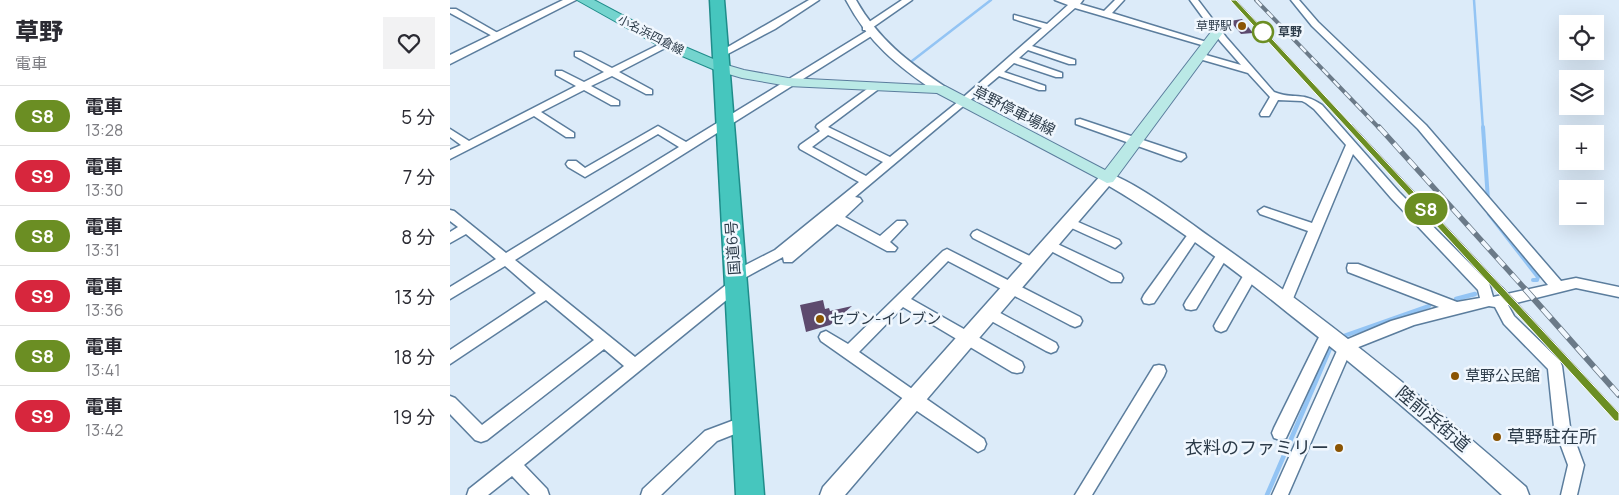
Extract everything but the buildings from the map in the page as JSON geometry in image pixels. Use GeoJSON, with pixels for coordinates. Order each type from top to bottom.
{"type":"FeatureCollection","features":[{"type":"Feature","properties":{"kind":"highway","name":"国道6号"},"geometry":{"type":"LineString","coordinates":[[717,0],[750,495]]}},
{"type":"Feature","properties":{"kind":"main road","name":"小名浜四倉線"},"geometry":{"type":"LineString","coordinates":[[584,0],[666,44],[720,61]]}},
{"type":"Feature","properties":{"kind":"main road"},"geometry":{"type":"LineString","coordinates":[[1106,178],[1218,31]]}},
{"type":"Feature","properties":{"kind":"main road","name":"草野停車場線"},"geometry":{"type":"LineString","coordinates":[[720,61],[742,74],[788,82],[940,89],[1106,178]]}},
{"type":"Feature","properties":{"kind":"street"},"geometry":{"type":"LineString","coordinates":[[450,60],[572,0]]}},
{"type":"Feature","properties":{"kind":"street"},"geometry":{"type":"LineString","coordinates":[[720,61],[815,0]]}},
{"type":"Feature","properties":{"kind":"street"},"geometry":{"type":"LineString","coordinates":[[851,0],[868,31],[882,48],[940,89]]}},
{"type":"Feature","properties":{"kind":"street"},"geometry":{"type":"LineString","coordinates":[[450,294],[868,31],[908,0]]}},
{"type":"Feature","properties":{"kind":"street"},"geometry":{"type":"LineString","coordinates":[[1059,0],[1076,2],[1204,50],[1251,70]]}},
{"type":"Feature","properties":{"kind":"street"},"geometry":{"type":"LineString","coordinates":[[1106,14],[1120,0]]}},
{"type":"Feature","properties":{"kind":"street"},"geometry":{"type":"LineString","coordinates":[[1194,0],[1218,31],[1276,97],[1303,98],[1310,101],[1395,195],[1484,287],[1492,302],[1555,366],[1562,427],[1576,465],[1569,495]]}},
{"type":"Feature","properties":{"kind":"street"},"geometry":{"type":"LineString","coordinates":[[1295,0],[1315,24],[1422,127],[1558,287]]}},
{"type":"Feature","properties":{"kind":"street"},"geometry":{"type":"LineString","coordinates":[[788,259],[867,181],[963,103],[1076,2]]}},
{"type":"Feature","properties":{"kind":"street"},"geometry":{"type":"LineString","coordinates":[[453,11],[498,36]]}},
{"type":"Feature","properties":{"kind":"street"},"geometry":{"type":"LineString","coordinates":[[1017,17],[1048,27]]}},
{"type":"Feature","properties":{"kind":"street"},"geometry":{"type":"LineString","coordinates":[[450,155],[666,44]]}},
{"type":"Feature","properties":{"kind":"street"},"geometry":{"type":"LineString","coordinates":[[1026,47],[1072,62]]}},
{"type":"Feature","properties":{"kind":"street"},"geometry":{"type":"LineString","coordinates":[[578,54],[649,92]]}},
{"type":"Feature","properties":{"kind":"street"},"geometry":{"type":"LineString","coordinates":[[1013,59],[1059,75]]}},
{"type":"Feature","properties":{"kind":"street"},"geometry":{"type":"LineString","coordinates":[[998,72],[1042,88]]}},
{"type":"Feature","properties":{"kind":"street"},"geometry":{"type":"LineString","coordinates":[[559,73],[615,104]]}},
{"type":"Feature","properties":{"kind":"street"},"geometry":{"type":"LineString","coordinates":[[877,86],[821,127],[891,162]]}},
{"type":"Feature","properties":{"kind":"street"},"geometry":{"type":"LineString","coordinates":[[1265,114],[1276,97]]}},
{"type":"Feature","properties":{"kind":"street"},"geometry":{"type":"LineString","coordinates":[[534,112],[570,135]]}},
{"type":"Feature","properties":{"kind":"street"},"geometry":{"type":"LineString","coordinates":[[1080,122],[1181,157]]}},
{"type":"Feature","properties":{"kind":"street"},"geometry":{"type":"LineString","coordinates":[[572,164],[585,173],[658,129],[685,146]]}},
{"type":"Feature","properties":{"kind":"street"},"geometry":{"type":"LineString","coordinates":[[828,130],[804,147],[867,181]]}},
{"type":"Feature","properties":{"kind":"street"},"geometry":{"type":"LineString","coordinates":[[450,132],[468,145]]}},
{"type":"Feature","properties":{"kind":"street"},"geometry":{"type":"LineString","coordinates":[[1285,301],[1351,145]]}},
{"type":"Feature","properties":{"kind":"street"},"geometry":{"type":"LineString","coordinates":[[831,495],[1106,178]]}},
{"type":"Feature","properties":{"kind":"street","name":"陸前浜街道"},"geometry":{"type":"LineString","coordinates":[[1106,178],[1145,199],[1195,233],[1346,346],[1444,428],[1518,495]]}},
{"type":"Feature","properties":{"kind":"street"},"geometry":{"type":"LineString","coordinates":[[475,495],[635,366],[735,281],[856,201]]}},
{"type":"Feature","properties":{"kind":"street"},"geometry":{"type":"LineString","coordinates":[[1264,210],[1315,229]]}},
{"type":"Feature","properties":{"kind":"street"},"geometry":{"type":"LineString","coordinates":[[450,214],[606,340],[635,366]]}},
{"type":"Feature","properties":{"kind":"street"},"geometry":{"type":"LineString","coordinates":[[831,218],[886,245],[901,224]]}},
{"type":"Feature","properties":{"kind":"street"},"geometry":{"type":"LineString","coordinates":[[1069,222],[1116,243]]}},
{"type":"Feature","properties":{"kind":"street"},"geometry":{"type":"LineString","coordinates":[[450,238],[467,228]]}},
{"type":"Feature","properties":{"kind":"street"},"geometry":{"type":"LineString","coordinates":[[1149,299],[1195,233]]}},
{"type":"Feature","properties":{"kind":"street"},"geometry":{"type":"LineString","coordinates":[[977,235],[1033,263]]}},
{"type":"Feature","properties":{"kind":"street"},"geometry":{"type":"LineString","coordinates":[[1049,245],[1116,278]]}},
{"type":"Feature","properties":{"kind":"street"},"geometry":{"type":"LineString","coordinates":[[849,353],[947,254],[1076,321]]}},
{"type":"Feature","properties":{"kind":"street"},"geometry":{"type":"LineString","coordinates":[[1191,305],[1223,254]]}},
{"type":"Feature","properties":{"kind":"street"},"geometry":{"type":"LineString","coordinates":[[1354,268],[1455,307]]}},
{"type":"Feature","properties":{"kind":"street"},"geometry":{"type":"LineString","coordinates":[[1221,326],[1251,275]]}},
{"type":"Feature","properties":{"kind":"street"},"geometry":{"type":"LineString","coordinates":[[1280,495],[1346,346],[1362,337],[1455,307],[1492,302],[1576,282],[1619,292]]}},
{"type":"Feature","properties":{"kind":"street"},"geometry":{"type":"LineString","coordinates":[[450,358],[546,293]]}},
{"type":"Feature","properties":{"kind":"street"},"geometry":{"type":"LineString","coordinates":[[902,300],[1017,366]]}},
{"type":"Feature","properties":{"kind":"street"},"geometry":{"type":"LineString","coordinates":[[989,313],[1050,348]]}},
{"type":"Feature","properties":{"kind":"street"},"geometry":{"type":"LineString","coordinates":[[1280,433],[1328,333]]}},
{"type":"Feature","properties":{"kind":"street"},"geometry":{"type":"LineString","coordinates":[[826,337],[978,444]]}},
{"type":"Feature","properties":{"kind":"street"},"geometry":{"type":"LineString","coordinates":[[450,403],[481,435],[606,340]]}},
{"type":"Feature","properties":{"kind":"street"},"geometry":{"type":"LineString","coordinates":[[1083,495],[1159,370]]}},
{"type":"Feature","properties":{"kind":"street"},"geometry":{"type":"LineString","coordinates":[[649,495],[711,436],[745,423]]}},
{"type":"Feature","properties":{"kind":"street"},"geometry":{"type":"LineString","coordinates":[[513,465],[542,495]]}},
{"type":"Feature","properties":{"kind":"waterway"},"geometry":{"type":"LineString","coordinates":[[912,61],[991,0]]}},
{"type":"Feature","properties":{"kind":"waterway"},"geometry":{"type":"LineString","coordinates":[[1474,0],[1483,129]]}},
{"type":"Feature","properties":{"kind":"waterway"},"geometry":{"type":"LineString","coordinates":[[1483,127],[1488,200]]}},
{"type":"Feature","properties":{"kind":"waterway"},"geometry":{"type":"LineString","coordinates":[[1489,214],[1538,277],[1537,280],[1533,280]]}},
{"type":"Feature","properties":{"kind":"waterway"},"geometry":{"type":"LineString","coordinates":[[1456,299],[1475,294]]}},
{"type":"Feature","properties":{"kind":"waterway"},"geometry":{"type":"LineString","coordinates":[[1341,337],[1429,306]]}},
{"type":"Feature","properties":{"kind":"waterway"},"geometry":{"type":"LineString","coordinates":[[1267,495],[1331,346]]}},
{"type":"Feature","properties":{"kind":"railway"},"geometry":{"type":"LineString","coordinates":[[1234,0],[1353,129]]}},
{"type":"Feature","properties":{"kind":"railway"},"geometry":{"type":"LineString","coordinates":[[1256,0],[1380,129]]}},
{"type":"Feature","properties":{"kind":"railway"},"geometry":{"type":"LineString","coordinates":[[1351,127],[1502,290]]}},
{"type":"Feature","properties":{"kind":"railway"},"geometry":{"type":"LineString","coordinates":[[1379,127],[1526,290]]}},
{"type":"Feature","properties":{"kind":"railway"},"geometry":{"type":"LineString","coordinates":[[1501,289],[1619,417]]}},
{"type":"Feature","properties":{"kind":"railway"},"geometry":{"type":"LineString","coordinates":[[1525,289],[1619,395]]}},
{"type":"Feature","properties":{"kind":"train","name":"S8"},"geometry":{"type":"LineString","coordinates":[[1234,0],[1619,417]]}},
{"type":"Feature","properties":{"kind":"place","name":"草野駅"},"geometry":{"type":"Point","coordinates":[1242,26]}},
{"type":"Feature","properties":{"kind":"place","name":"草野"},"geometry":{"type":"Point","coordinates":[1263,32]}},
{"type":"Feature","properties":{"kind":"place","name":"セブン-イレブン"},"geometry":{"type":"Point","coordinates":[820,319]}},
{"type":"Feature","properties":{"kind":"place","name":"草野公民館"},"geometry":{"type":"Point","coordinates":[1455,376]}},
{"type":"Feature","properties":{"kind":"place","name":"草野駐在所"},"geometry":{"type":"Point","coordinates":[1497,437]}},
{"type":"Feature","properties":{"kind":"place","name":"衣料のファミリー"},"geometry":{"type":"Point","coordinates":[1339,448]}}]}
